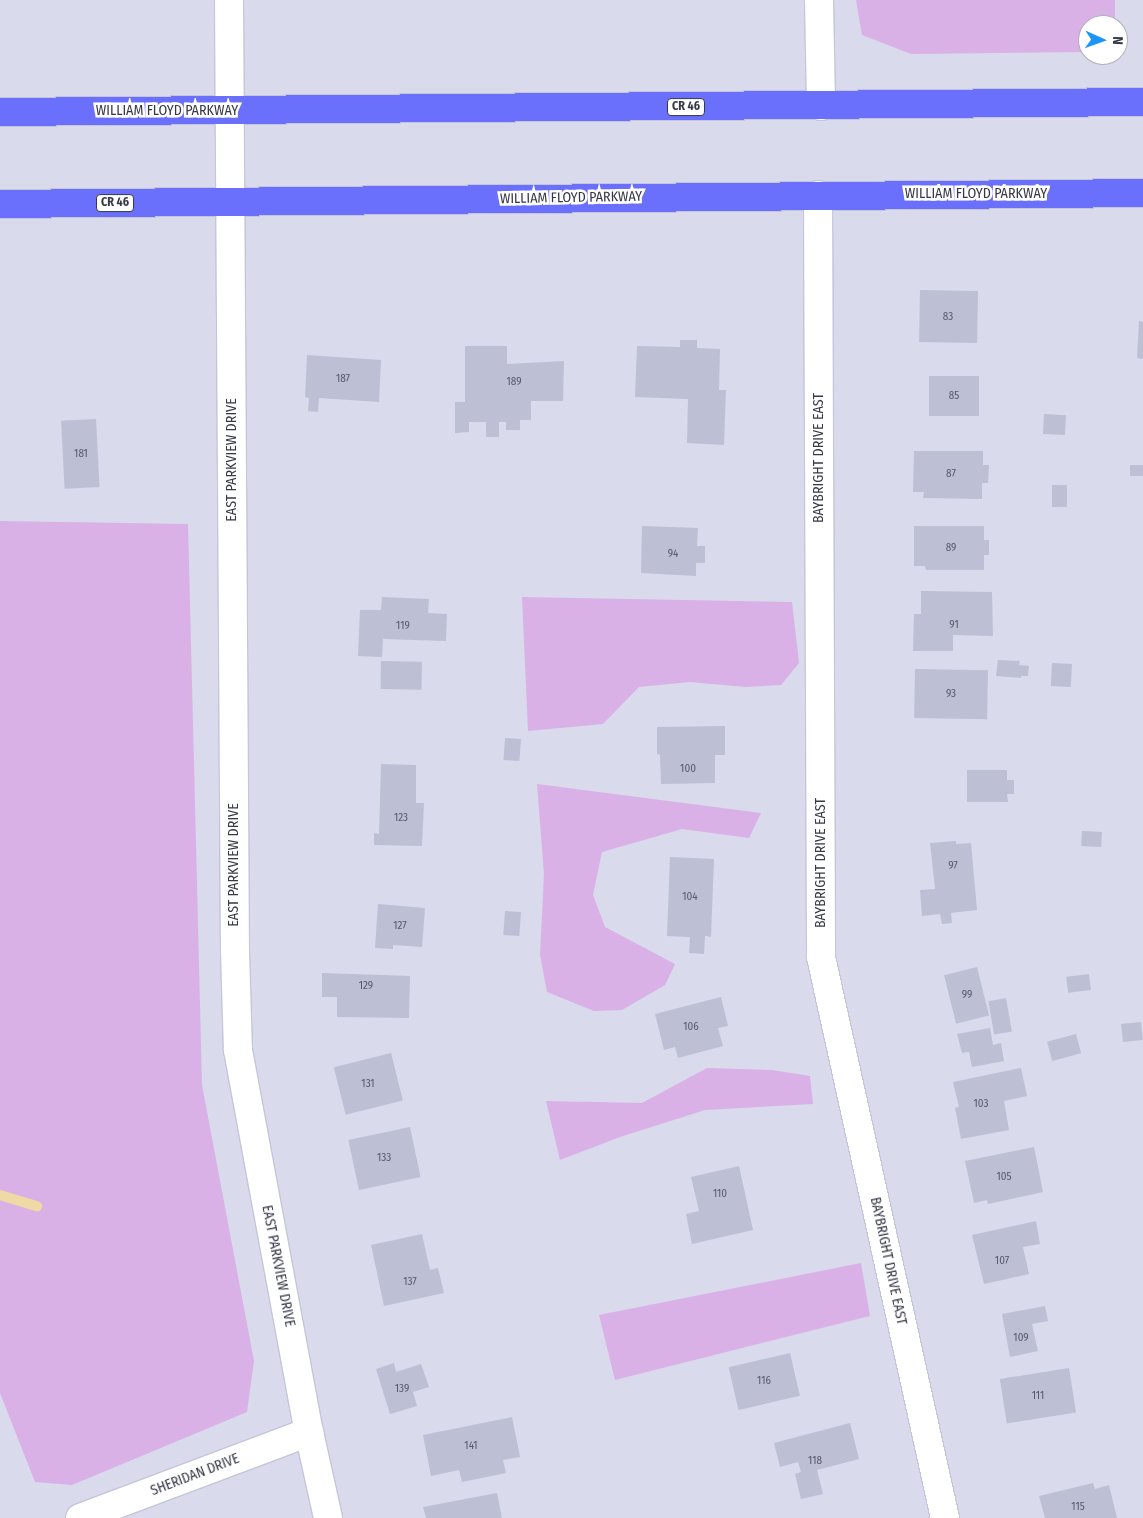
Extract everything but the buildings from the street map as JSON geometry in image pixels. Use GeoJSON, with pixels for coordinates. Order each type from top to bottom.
{"type":"FeatureCollection","features":[{"type":"Feature","properties":{"kind":"highway","name":"WILLIAM FLOYD PARKWAY"},"geometry":{"type":"LineString","coordinates":[[0,112],[1143,102]]}},
{"type":"Feature","properties":{"kind":"highway","name":"WILLIAM FLOYD PARKWAY"},"geometry":{"type":"LineString","coordinates":[[0,204],[1143,193]]}},
{"type":"Feature","properties":{"kind":"street","name":"EAST PARKVIEW DRIVE"},"geometry":{"type":"LineString","coordinates":[[228,0],[235,951],[238,1050],[309,1432],[328,1518]]}},
{"type":"Feature","properties":{"kind":"street"},"geometry":{"type":"LineString","coordinates":[[819,0],[821,106]]}},
{"type":"Feature","properties":{"kind":"street","name":"BAYBRIGHT DRIVE EAST"},"geometry":{"type":"LineString","coordinates":[[818,195],[821,957],[944,1518]]}},
{"type":"Feature","properties":{"kind":"street","name":"SHERIDAN DRIVE"},"geometry":{"type":"LineString","coordinates":[[80,1518],[309,1432]]}},
{"type":"Feature","properties":{"kind":"shaded area"},"geometry":{"type":"Polygon","coordinates":[[[0,0],[1143,0],[1143,1518],[0,1518],[0,0]]]}},
{"type":"Feature","properties":{"kind":"shaded area"},"geometry":{"type":"Polygon","coordinates":[[[856,0],[1115,0],[1115,15],[1078,15],[1078,52],[911,54],[862,35],[856,0]]]}},
{"type":"Feature","properties":{"kind":"shaded area"},"geometry":{"type":"Polygon","coordinates":[[[0,521],[188,524],[202,1085],[254,1361],[247,1412],[72,1485],[35,1482],[0,1393],[0,521]]]}},
{"type":"Feature","properties":{"kind":"shaded area"},"geometry":{"type":"Polygon","coordinates":[[[522,597],[792,602],[799,663],[781,685],[746,687],[690,682],[639,687],[603,724],[528,731],[522,597]]]}},
{"type":"Feature","properties":{"kind":"shaded area"},"geometry":{"type":"Polygon","coordinates":[[[537,784],[761,813],[749,838],[682,829],[602,852],[593,895],[605,927],[675,964],[665,985],[622,1010],[594,1011],[547,992],[540,955],[544,874],[537,784]]]}},
{"type":"Feature","properties":{"kind":"shaded area"},"geometry":{"type":"Polygon","coordinates":[[[707,1068],[772,1070],[810,1076],[813,1104],[705,1110],[620,1137],[560,1160],[546,1101],[642,1103],[707,1068]]]}},
{"type":"Feature","properties":{"kind":"shaded area"},"geometry":{"type":"Polygon","coordinates":[[[861,1263],[870,1316],[615,1380],[599,1315],[861,1263]]]}},
{"type":"Feature","properties":{"kind":"waterway"},"geometry":{"type":"LineString","coordinates":[[0,1195],[37,1206]]}}]}
